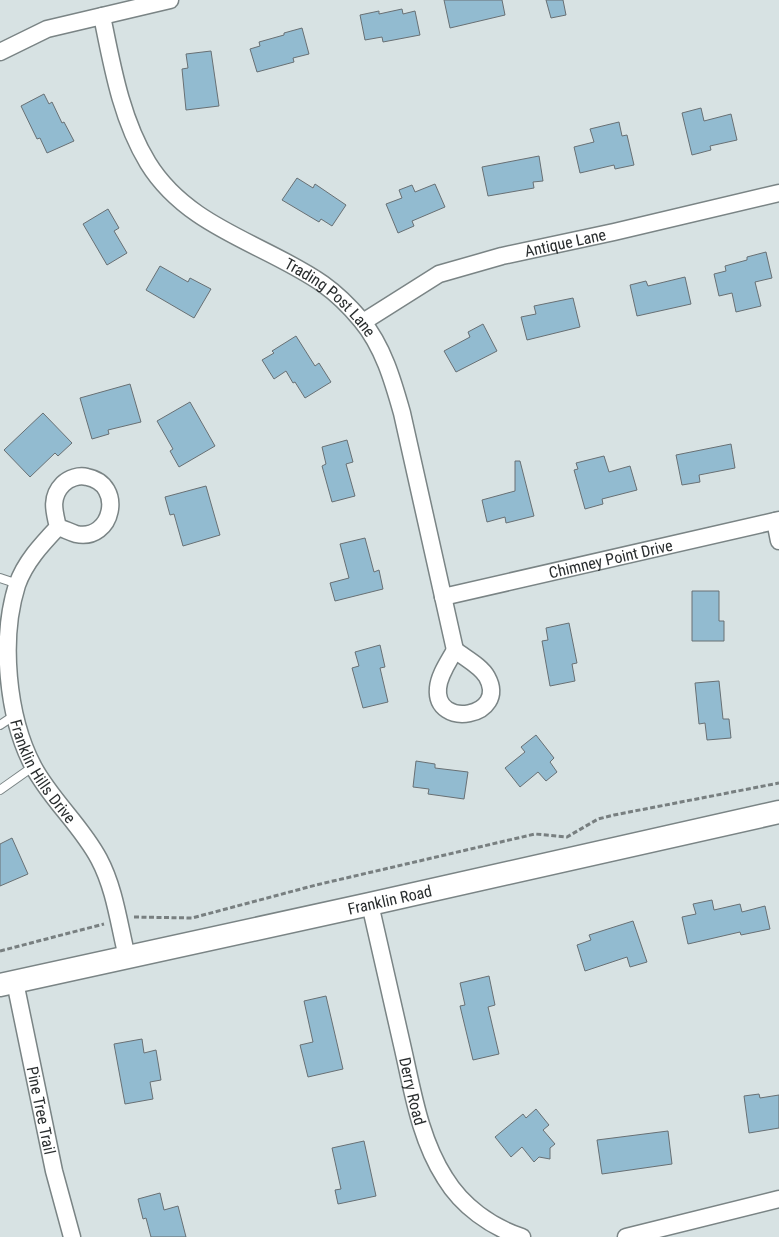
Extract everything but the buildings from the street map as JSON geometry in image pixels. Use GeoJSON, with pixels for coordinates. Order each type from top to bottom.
{"type":"FeatureCollection","features":[{"type":"Feature","properties":{"kind":"street"},"geometry":{"type":"LineString","coordinates":[[0,52],[47,29],[170,0]]}},
{"type":"Feature","properties":{"kind":"street","name":"Trading Post Lane"},"geometry":{"type":"LineString","coordinates":[[102,16],[111,60],[129,124],[148,164],[163,183],[183,203],[208,220],[323,284],[363,322],[377,346],[392,377],[402,413],[455,650]]}},
{"type":"Feature","properties":{"kind":"street","name":"Antique Lane"},"geometry":{"type":"LineString","coordinates":[[363,322],[439,274],[448,271],[502,256],[779,193]]}},
{"type":"Feature","properties":{"kind":"street"},"geometry":{"type":"LineString","coordinates":[[777,521],[779,540]]}},
{"type":"Feature","properties":{"kind":"street","name":"Chimney Point Drive"},"geometry":{"type":"LineString","coordinates":[[443,597],[777,521]]}},
{"type":"Feature","properties":{"kind":"street","name":"Franklin Hills Drive"},"geometry":{"type":"LineString","coordinates":[[58,526],[32,557],[18,584],[10,615],[7,640],[8,666],[15,715],[22,742],[34,766],[48,789],[89,842],[107,875],[127,957]]}},
{"type":"Feature","properties":{"kind":"street","name":"Franklin Road"},"geometry":{"type":"LineString","coordinates":[[7,983],[779,812]]}},
{"type":"Feature","properties":{"kind":"street","name":"Derry Road"},"geometry":{"type":"LineString","coordinates":[[370,904],[418,1115],[435,1159],[445,1179],[470,1207],[484,1219],[506,1232],[522,1237]]}},
{"type":"Feature","properties":{"kind":"street","name":"Pine Tree Trail"},"geometry":{"type":"LineString","coordinates":[[7,983],[71,1236]]}},
{"type":"Feature","properties":{"kind":"street"},"geometry":{"type":"LineString","coordinates":[[626,1237],[779,1199]]}},
{"type":"Feature","properties":{"kind":"lane"},"geometry":{"type":"LineString","coordinates":[[0,578],[18,584]]}},
{"type":"Feature","properties":{"kind":"lane"},"geometry":{"type":"LineString","coordinates":[[0,724],[15,715]]}},
{"type":"Feature","properties":{"kind":"lane"},"geometry":{"type":"LineString","coordinates":[[0,790],[34,766]]}},
{"type":"Feature","properties":{"kind":"path"},"geometry":{"type":"LineString","coordinates":[[130,918],[192,918],[316,886],[535,834],[567,837],[598,819],[614,814],[779,783]]}},
{"type":"Feature","properties":{"kind":"path"},"geometry":{"type":"LineString","coordinates":[[0,950],[108,923]]}}]}
